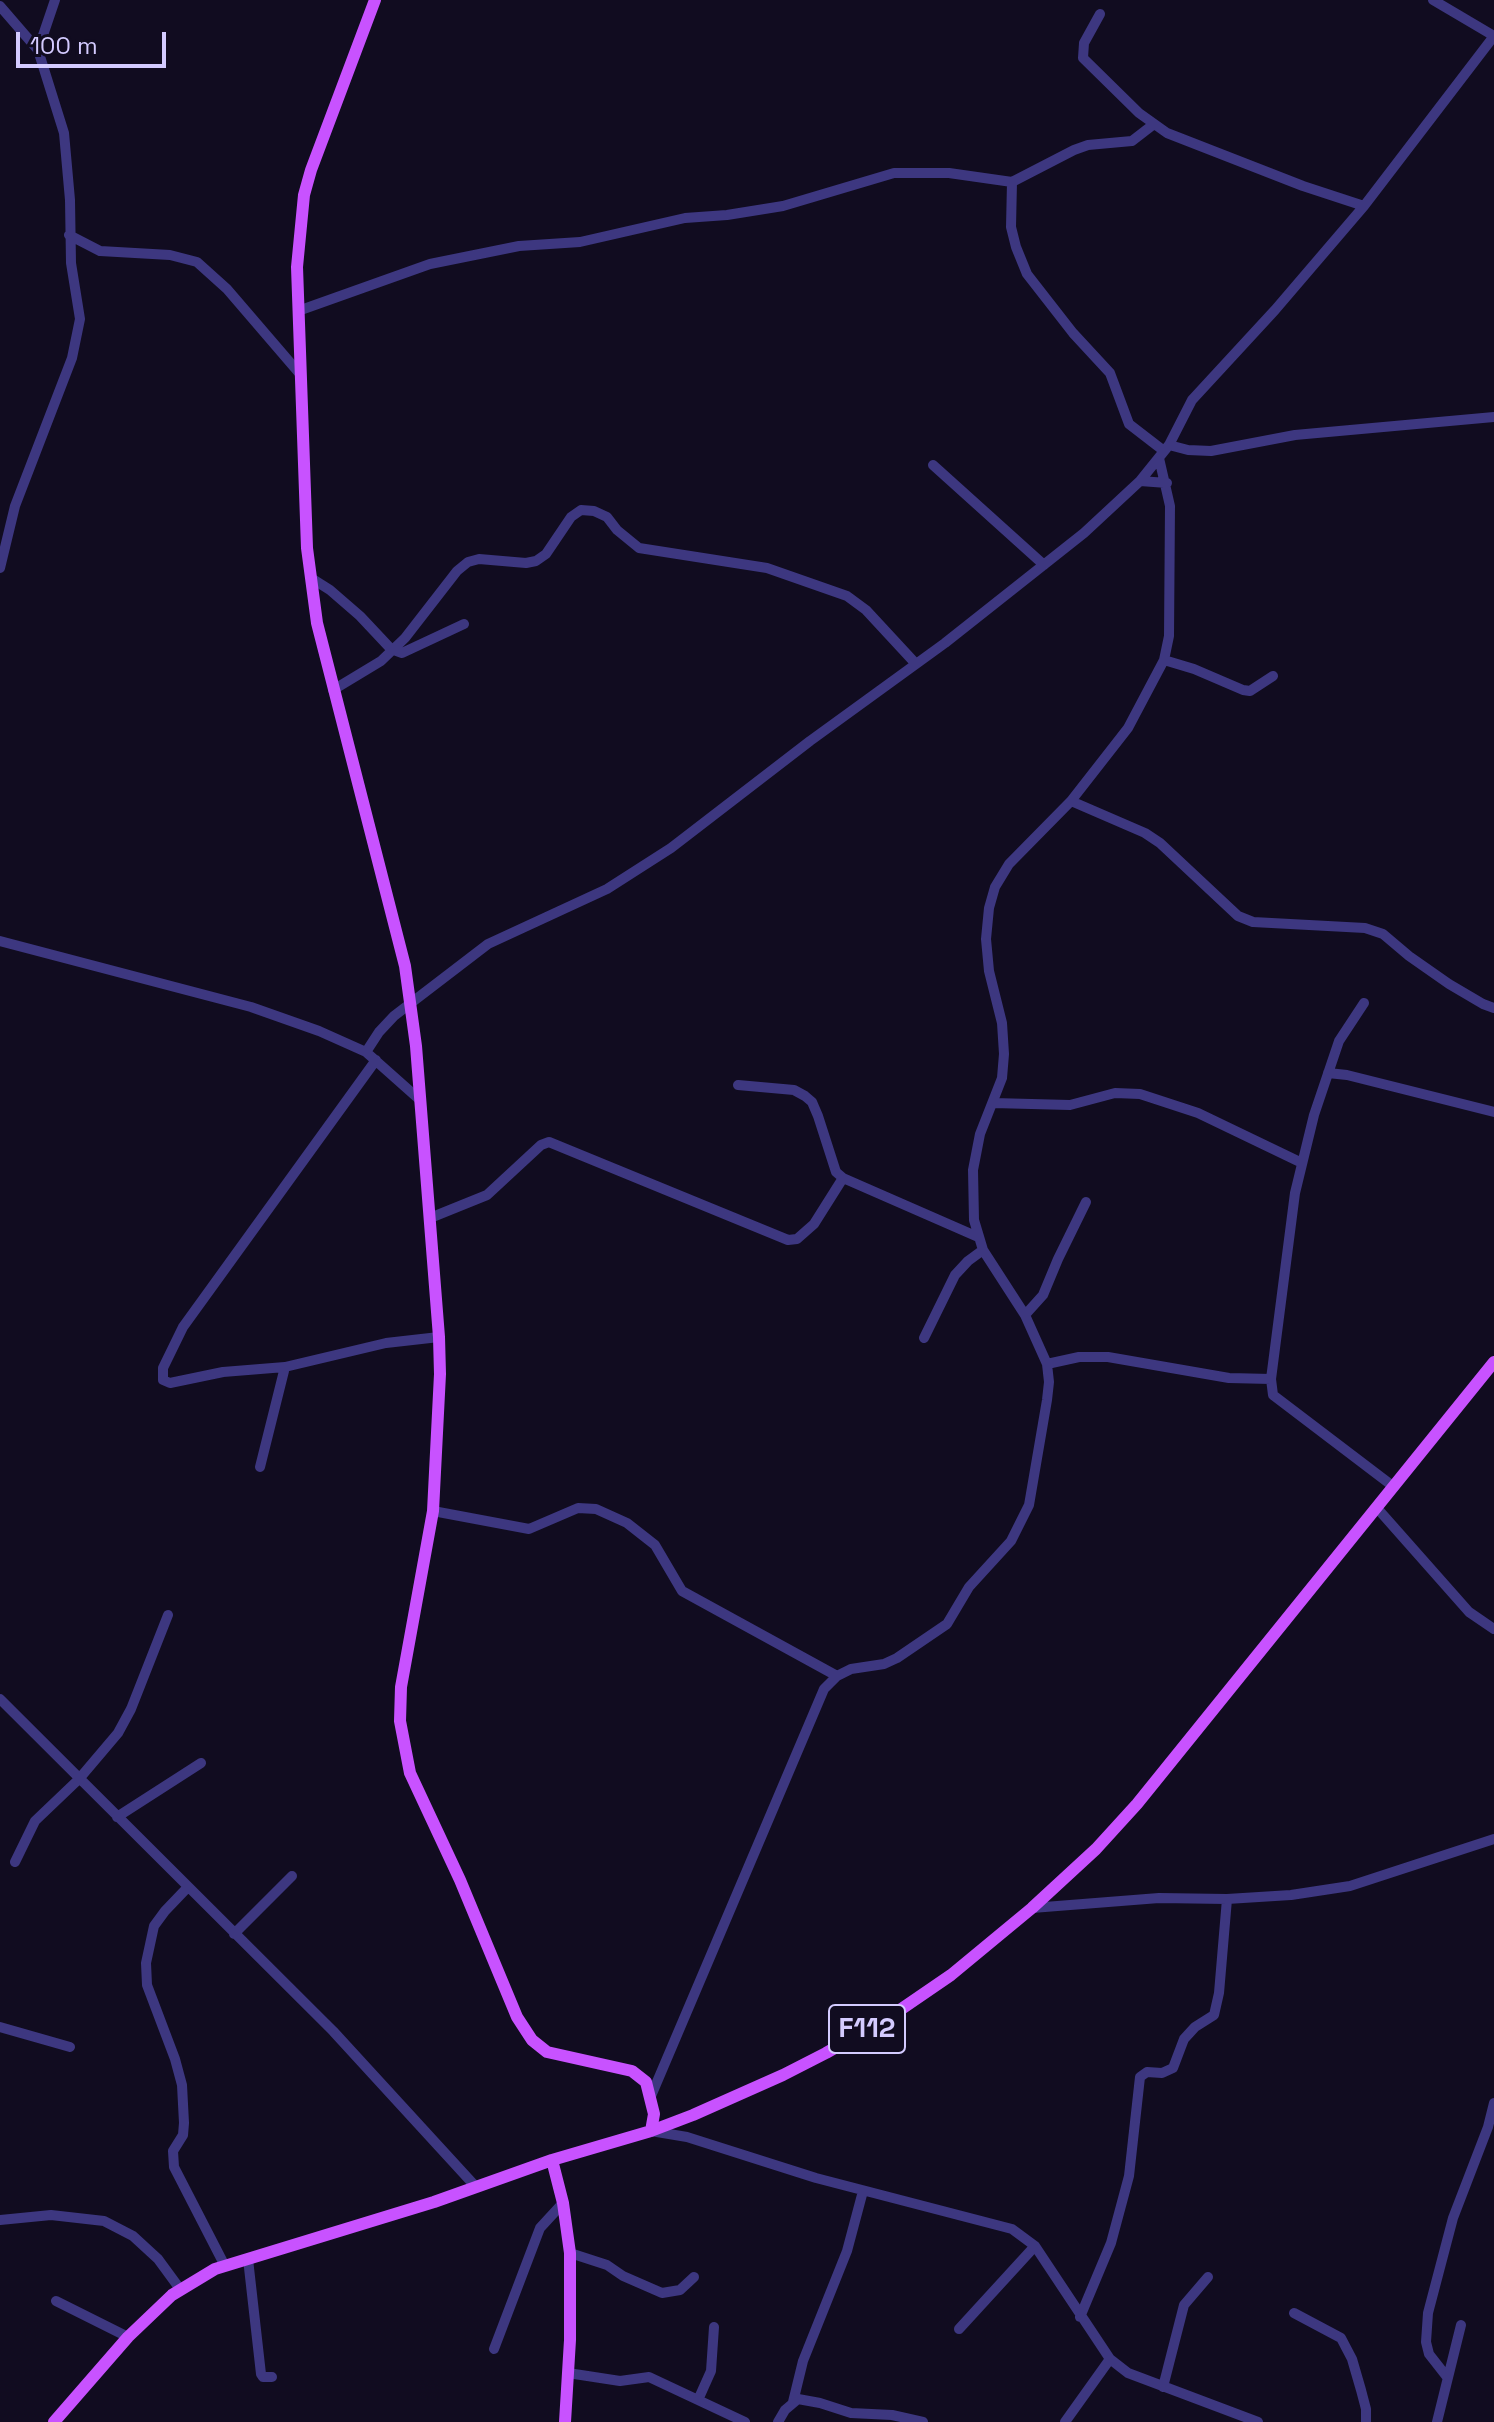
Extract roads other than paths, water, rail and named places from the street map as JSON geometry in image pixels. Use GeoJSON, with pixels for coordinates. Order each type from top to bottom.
{"type":"FeatureCollection","features":[{"type":"Feature","properties":{"kind":"main road"},"geometry":{"type":"LineString","coordinates":[[375,0],[335,102],[304,195],[297,267],[311,578],[317,623],[397,928],[411,1004],[439,1337],[433,1511],[401,1687],[400,1721],[410,1773],[460,1880],[517,2017],[532,2040],[547,2052],[632,2071],[646,2082],[654,2114],[651,2131]]}},
{"type":"Feature","properties":{"kind":"main road","name":"F112"},"geometry":{"type":"LineString","coordinates":[[54,2422],[128,2337],[194,2279],[225,2266],[552,2160],[651,2131],[770,2081],[826,2053],[897,2012],[951,1975],[1032,1908],[1096,1849],[1137,1804],[1494,1362]]}},
{"type":"Feature","properties":{"kind":"main road"},"geometry":{"type":"LineString","coordinates":[[552,2160],[563,2203],[570,2253],[565,2422]]}},
{"type":"Feature","properties":{"kind":"street"},"geometry":{"type":"LineString","coordinates":[[38,50],[55,0]]}},
{"type":"Feature","properties":{"kind":"street"},"geometry":{"type":"LineString","coordinates":[[366,1052],[379,1032],[488,944],[607,889],[671,848],[1044,565],[1140,481],[1164,451],[1192,400],[1364,206],[1494,36],[1433,0]]}},
{"type":"Feature","properties":{"kind":"street"},"geometry":{"type":"LineString","coordinates":[[0,6],[38,50],[64,133],[71,263],[80,319],[79,337],[4,534],[0,568]]}},
{"type":"Feature","properties":{"kind":"street"},"geometry":{"type":"LineString","coordinates":[[1100,14],[1084,43],[1083,58],[1154,124],[1167,133],[1364,206]]}},
{"type":"Feature","properties":{"kind":"street"},"geometry":{"type":"LineString","coordinates":[[298,311],[430,264],[519,246],[580,242],[685,218],[783,206],[894,173],[949,173],[1012,182],[1088,145],[1132,141],[1154,124]]}},
{"type":"Feature","properties":{"kind":"street"},"geometry":{"type":"LineString","coordinates":[[1012,182],[1011,227],[1027,274],[1073,333],[1110,373],[1129,424],[1164,451],[1211,451],[1295,435],[1494,417]]}},
{"type":"Feature","properties":{"kind":"street"},"geometry":{"type":"LineString","coordinates":[[69,235],[100,251],[170,255],[197,262],[227,289],[300,374]]}},
{"type":"Feature","properties":{"kind":"street"},"geometry":{"type":"LineString","coordinates":[[651,2096],[824,1689],[837,1676],[851,1669],[884,1664],[897,1658],[947,1624],[969,1587],[1011,1541],[1029,1505],[1047,1400],[1047,1364],[1025,1315],[983,1250],[978,1237],[973,1170],[980,1134],[1002,1078],[1004,1054],[1002,1023],[989,971],[986,939],[989,908],[995,887],[1009,864],[1071,801],[1128,728],[1164,660],[1169,636],[1170,506],[1164,451]]}},
{"type":"Feature","properties":{"kind":"street"},"geometry":{"type":"LineString","coordinates":[[933,465],[1044,565]]}},
{"type":"Feature","properties":{"kind":"street"},"geometry":{"type":"LineString","coordinates":[[1140,481],[1167,483]]}},
{"type":"Feature","properties":{"kind":"street"},"geometry":{"type":"LineString","coordinates":[[333,690],[381,661],[405,638],[457,571],[468,562],[479,559],[536,561],[546,554],[571,517],[581,510],[594,511],[607,517],[639,548],[767,568],[847,596],[866,610],[916,664]]}},
{"type":"Feature","properties":{"kind":"street"},"geometry":{"type":"LineString","coordinates":[[311,578],[360,616],[391,649],[402,653],[464,624]]}},
{"type":"Feature","properties":{"kind":"street"},"geometry":{"type":"LineString","coordinates":[[1164,660],[1243,690],[1250,691],[1273,676]]}},
{"type":"Feature","properties":{"kind":"street"},"geometry":{"type":"LineString","coordinates":[[1071,801],[1145,833],[1160,843],[1238,916],[1253,922],[1365,928],[1383,934],[1449,984],[1494,1008]]}},
{"type":"Feature","properties":{"kind":"street"},"geometry":{"type":"LineString","coordinates":[[0,941],[251,1007],[319,1031],[366,1052],[420,1100]]}},
{"type":"Feature","properties":{"kind":"street"},"geometry":{"type":"LineString","coordinates":[[1364,1003],[1339,1041],[1314,1115],[1302,1163],[1295,1193],[1271,1379],[1273,1395],[1394,1487]]}},
{"type":"Feature","properties":{"kind":"street"},"geometry":{"type":"LineString","coordinates":[[376,1060],[183,1327],[163,1368],[163,1380],[170,1383],[223,1372],[285,1367],[386,1343],[439,1337]]}},
{"type":"Feature","properties":{"kind":"street"},"geometry":{"type":"LineString","coordinates":[[1328,1073],[1494,1112]]}},
{"type":"Feature","properties":{"kind":"street"},"geometry":{"type":"LineString","coordinates":[[738,1085],[794,1090],[812,1102],[836,1172],[843,1178],[978,1237]]}},
{"type":"Feature","properties":{"kind":"street"},"geometry":{"type":"LineString","coordinates":[[993,1103],[1070,1105],[1115,1093],[1140,1094],[1198,1113],[1302,1163]]}},
{"type":"Feature","properties":{"kind":"street"},"geometry":{"type":"LineString","coordinates":[[430,1218],[487,1195],[541,1145],[549,1142],[788,1240],[797,1239],[814,1224],[843,1178]]}},
{"type":"Feature","properties":{"kind":"street"},"geometry":{"type":"LineString","coordinates":[[1025,1315],[1043,1295],[1086,1202]]}},
{"type":"Feature","properties":{"kind":"street"},"geometry":{"type":"LineString","coordinates":[[924,1338],[955,1275],[983,1250]]}},
{"type":"Feature","properties":{"kind":"street"},"geometry":{"type":"LineString","coordinates":[[1047,1364],[1079,1357],[1108,1357],[1229,1378],[1271,1379]]}},
{"type":"Feature","properties":{"kind":"street"},"geometry":{"type":"LineString","coordinates":[[260,1467],[285,1367]]}},
{"type":"Feature","properties":{"kind":"street"},"geometry":{"type":"LineString","coordinates":[[433,1511],[529,1529],[578,1508],[596,1509],[627,1523],[655,1545],[682,1591],[837,1676]]}},
{"type":"Feature","properties":{"kind":"street"},"geometry":{"type":"LineString","coordinates":[[1377,1508],[1469,1612],[1494,1629]]}},
{"type":"Feature","properties":{"kind":"street"},"geometry":{"type":"LineString","coordinates":[[15,1862],[35,1821],[79,1779],[118,1733],[131,1709],[168,1615]]}},
{"type":"Feature","properties":{"kind":"street"},"geometry":{"type":"LineString","coordinates":[[0,1699],[333,2031],[476,2187]]}},
{"type":"Feature","properties":{"kind":"street"},"geometry":{"type":"LineString","coordinates":[[117,1817],[201,1763]]}},
{"type":"Feature","properties":{"kind":"street"},"geometry":{"type":"LineString","coordinates":[[1032,1908],[1159,1898],[1227,1899],[1291,1895],[1350,1886],[1494,1839]]}},
{"type":"Feature","properties":{"kind":"street"},"geometry":{"type":"LineString","coordinates":[[234,1934],[292,1876]]}},
{"type":"Feature","properties":{"kind":"street"},"geometry":{"type":"LineString","coordinates":[[187,1888],[154,1926],[146,1963],[147,1985],[182,2085],[183,2135],[173,2151],[174,2167],[225,2266]]}},
{"type":"Feature","properties":{"kind":"street"},"geometry":{"type":"LineString","coordinates":[[1080,2317],[1111,2243],[1129,2176],[1140,2077],[1147,2072],[1162,2073],[1173,2068],[1184,2039],[1195,2027],[1214,2015],[1219,1993],[1227,1899]]}},
{"type":"Feature","properties":{"kind":"street"},"geometry":{"type":"LineString","coordinates":[[0,2027],[70,2047]]}},
{"type":"Feature","properties":{"kind":"street"},"geometry":{"type":"LineString","coordinates":[[1447,2377],[1429,2354],[1426,2342],[1428,2313],[1453,2218],[1488,2127],[1494,2103]]}},
{"type":"Feature","properties":{"kind":"street"},"geometry":{"type":"LineString","coordinates":[[651,2131],[701,2141],[863,2191],[992,2221],[1012,2229],[1035,2246],[1110,2359],[1128,2373],[1258,2422]]}},
{"type":"Feature","properties":{"kind":"street"},"geometry":{"type":"LineString","coordinates":[[778,2422],[793,2402],[803,2361],[847,2251],[863,2191]]}},
{"type":"Feature","properties":{"kind":"street"},"geometry":{"type":"LineString","coordinates":[[494,2349],[540,2228],[563,2203]]}},
{"type":"Feature","properties":{"kind":"street"},"geometry":{"type":"LineString","coordinates":[[0,2220],[51,2215],[104,2221],[133,2236],[158,2259],[180,2289]]}},
{"type":"Feature","properties":{"kind":"street"},"geometry":{"type":"LineString","coordinates":[[959,2329],[1035,2246]]}},
{"type":"Feature","properties":{"kind":"street"},"geometry":{"type":"LineString","coordinates":[[570,2253],[607,2265],[623,2276],[662,2293],[680,2290],[694,2277]]}},
{"type":"Feature","properties":{"kind":"street"},"geometry":{"type":"LineString","coordinates":[[248,2259],[261,2374],[272,2377]]}},
{"type":"Feature","properties":{"kind":"street"},"geometry":{"type":"LineString","coordinates":[[1163,2387],[1184,2305],[1208,2277]]}},
{"type":"Feature","properties":{"kind":"street"},"geometry":{"type":"LineString","coordinates":[[56,2301],[128,2337]]}},
{"type":"Feature","properties":{"kind":"street"},"geometry":{"type":"LineString","coordinates":[[1294,2313],[1341,2338],[1352,2359],[1366,2409],[1366,2422]]}},
{"type":"Feature","properties":{"kind":"street"},"geometry":{"type":"LineString","coordinates":[[1437,2422],[1461,2325]]}},
{"type":"Feature","properties":{"kind":"street"},"geometry":{"type":"LineString","coordinates":[[698,2400],[711,2371],[714,2327]]}},
{"type":"Feature","properties":{"kind":"street"},"geometry":{"type":"LineString","coordinates":[[1065,2422],[1110,2359]]}},
{"type":"Feature","properties":{"kind":"street"},"geometry":{"type":"LineString","coordinates":[[568,2373],[620,2381],[649,2377],[745,2422]]}},
{"type":"Feature","properties":{"kind":"street"},"geometry":{"type":"LineString","coordinates":[[793,2402],[798,2399],[851,2413],[892,2415],[923,2422]]}}]}
